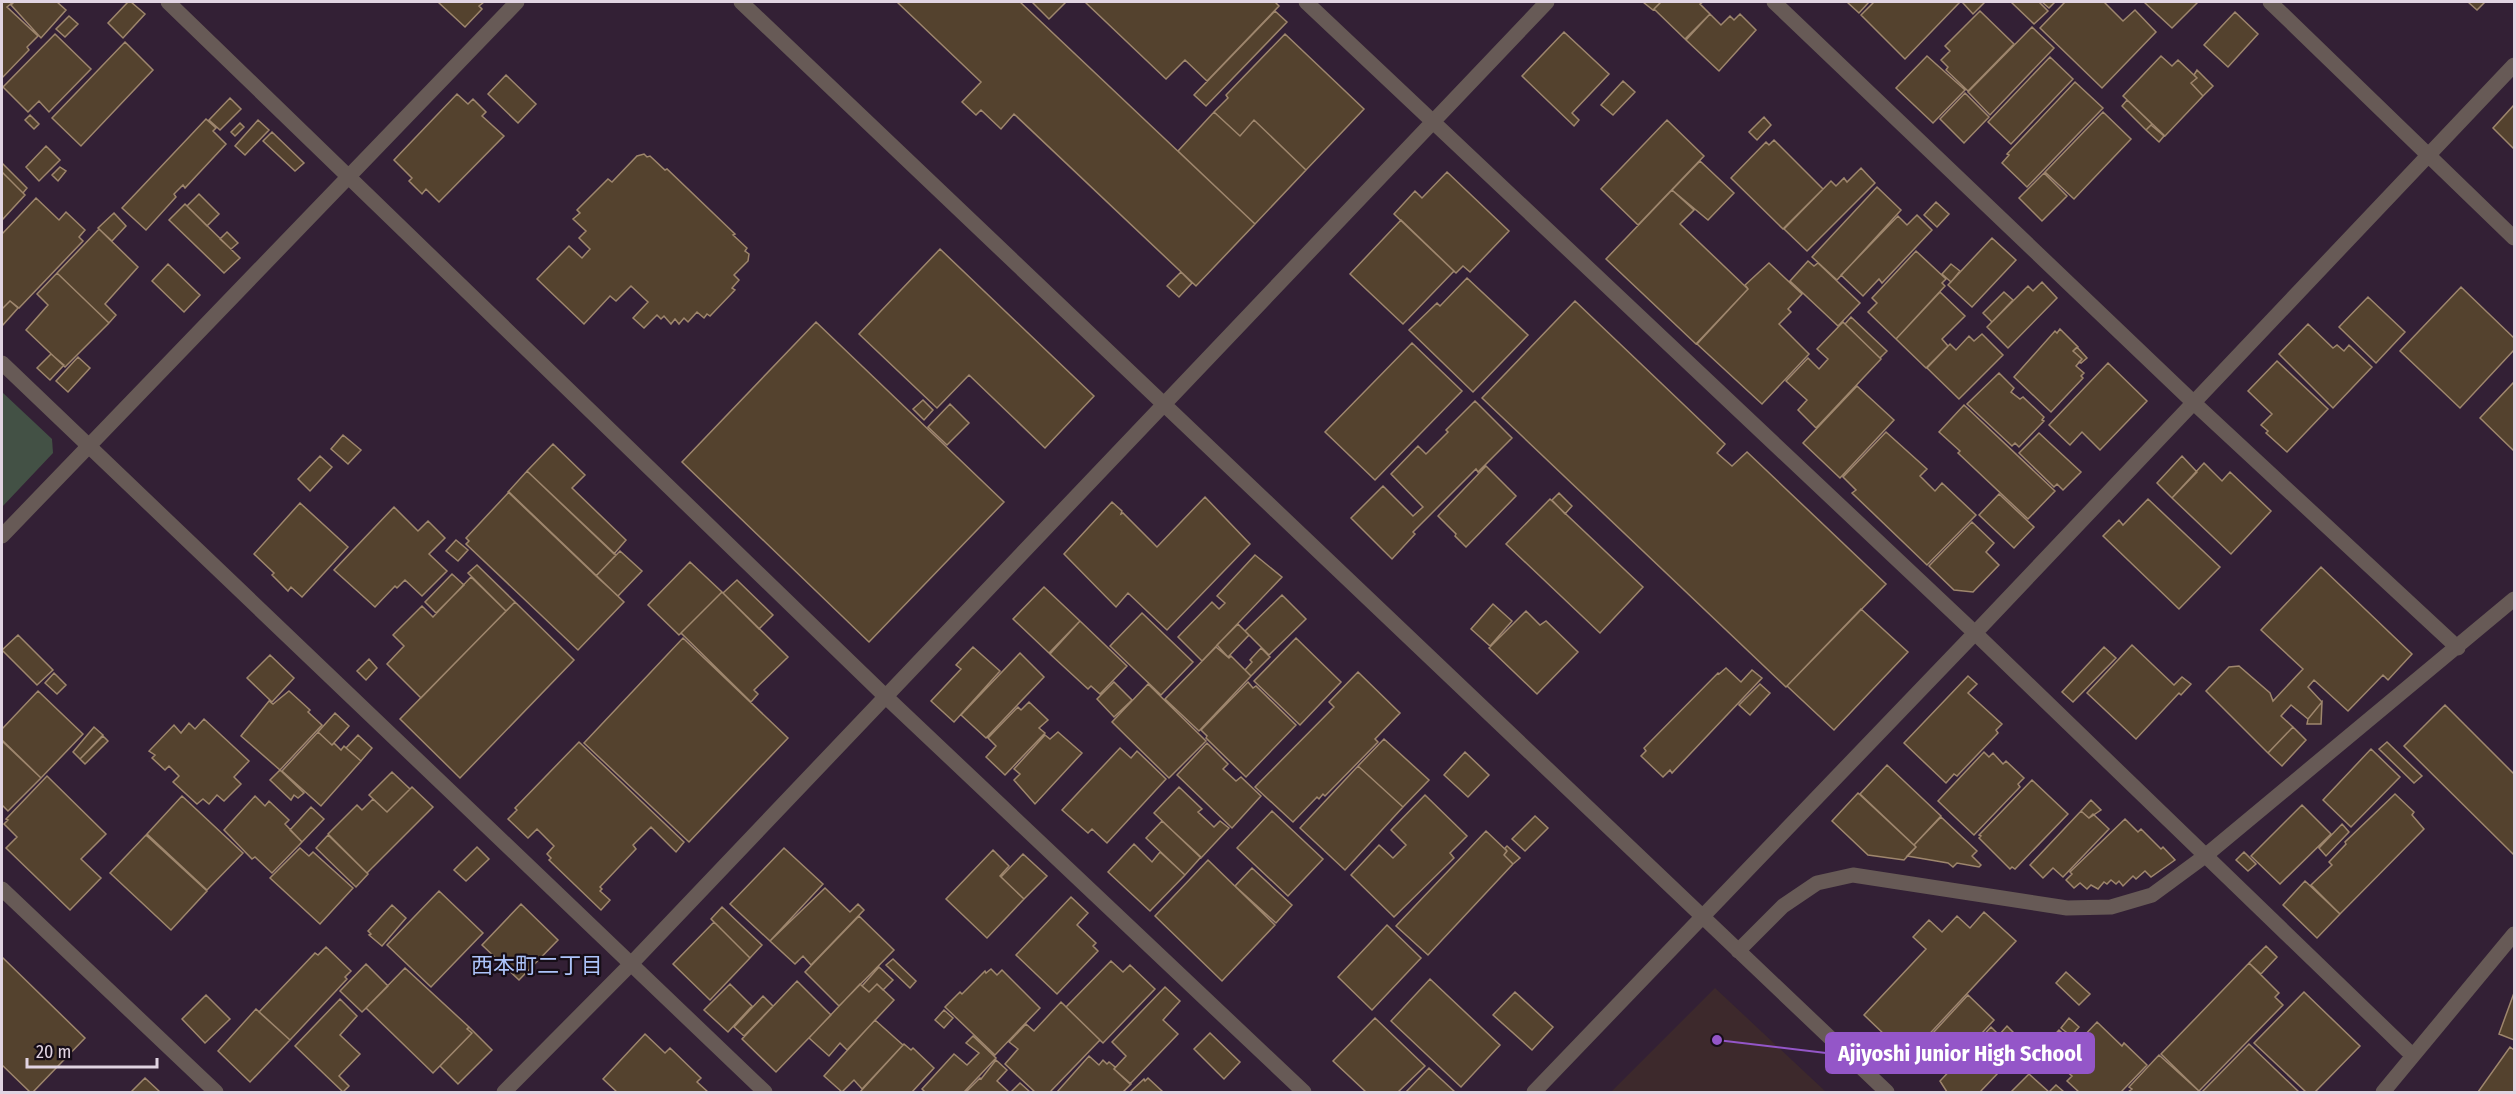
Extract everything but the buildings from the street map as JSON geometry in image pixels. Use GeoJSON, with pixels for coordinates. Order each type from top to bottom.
{"type":"FeatureCollection","features":[{"type":"Feature","properties":{"kind":"street"},"geometry":{"type":"LineString","coordinates":[[168,2],[884,695],[1304,1092]]}},
{"type":"Feature","properties":{"kind":"street"},"geometry":{"type":"LineString","coordinates":[[2,536],[517,2]]}},
{"type":"Feature","properties":{"kind":"street"},"geometry":{"type":"LineString","coordinates":[[741,2],[1887,1092]]}},
{"type":"Feature","properties":{"kind":"street"},"geometry":{"type":"LineString","coordinates":[[1306,2],[1975,633],[2412,1055]]}},
{"type":"Feature","properties":{"kind":"street"},"geometry":{"type":"LineString","coordinates":[[504,1092],[631,964],[884,695],[1165,404],[1547,2]]}},
{"type":"Feature","properties":{"kind":"street"},"geometry":{"type":"LineString","coordinates":[[1774,2],[2194,403],[2458,648]]}},
{"type":"Feature","properties":{"kind":"street"},"geometry":{"type":"LineString","coordinates":[[2270,2],[2514,238]]}},
{"type":"Feature","properties":{"kind":"street"},"geometry":{"type":"LineString","coordinates":[[1534,1092],[1975,633],[2514,65]]}},
{"type":"Feature","properties":{"kind":"street"},"geometry":{"type":"LineString","coordinates":[[2,363],[765,1092]]}},
{"type":"Feature","properties":{"kind":"street"},"geometry":{"type":"LineString","coordinates":[[1738,951],[1784,906],[1817,883],[1853,875],[2067,908],[2111,907],[2152,895],[2205,856],[2458,648],[2514,599]]}},
{"type":"Feature","properties":{"kind":"street"},"geometry":{"type":"LineString","coordinates":[[2,889],[216,1092]]}},
{"type":"Feature","properties":{"kind":"street"},"geometry":{"type":"LineString","coordinates":[[2384,1092],[2412,1055],[2514,934]]}},
{"type":"Feature","properties":{"kind":"shaded area"},"geometry":{"type":"Polygon","coordinates":[[[1715,988],[1826,1092],[1611,1092],[1715,988]]]}},
{"type":"Feature","properties":{"kind":"green space"},"geometry":{"type":"Polygon","coordinates":[[[2,392],[52,439],[53,453],[2,507],[2,392]]]}},
{"type":"Feature","properties":{"kind":"place","name":"Ajiyoshi Junior High School"},"geometry":{"type":"Point","coordinates":[1717,1040]}},
{"type":"Feature","properties":{"kind":"district","name":"西本町二丁目"},"geometry":{"type":"Point","coordinates":[537,965]}}]}
